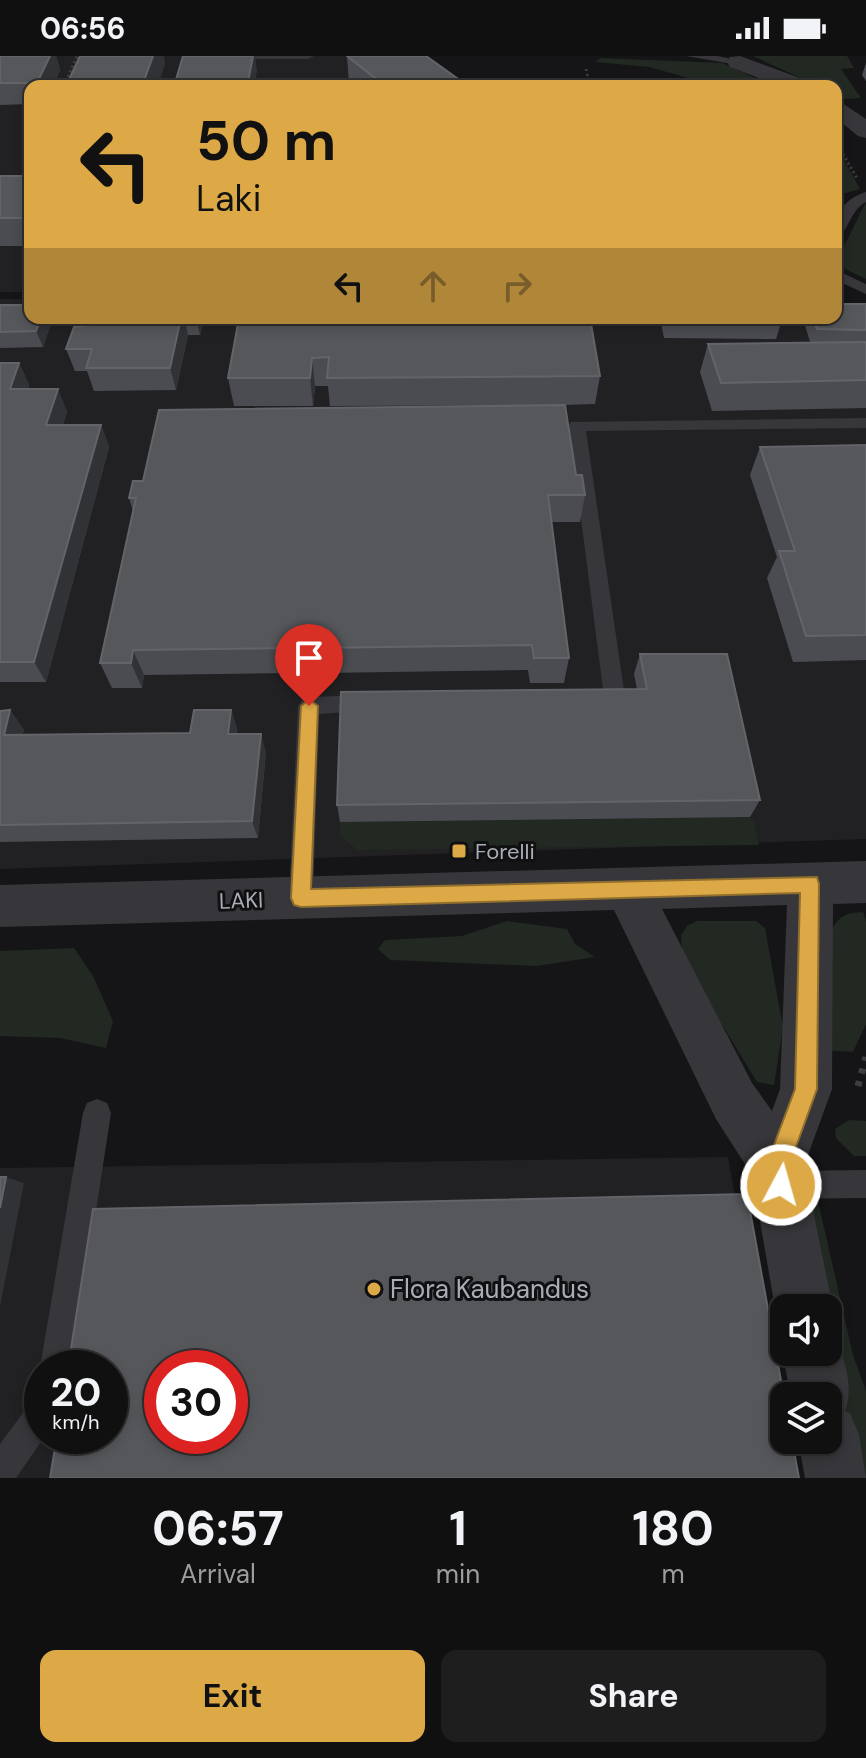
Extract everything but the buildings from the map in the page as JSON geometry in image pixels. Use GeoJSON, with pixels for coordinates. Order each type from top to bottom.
{"type":"FeatureCollection","features":[{"type":"Feature","properties":{"kind":"street"},"geometry":{"type":"LineString","coordinates":[[738,62],[784,80]]}},
{"type":"Feature","properties":{"kind":"street"},"geometry":{"type":"LineString","coordinates":[[842,106],[866,106]]}},
{"type":"Feature","properties":{"kind":"street"},"geometry":{"type":"LineString","coordinates":[[842,110],[866,131]]}},
{"type":"Feature","properties":{"kind":"street","name":"LAKI"},"geometry":{"type":"LineString","coordinates":[[0,906],[866,882]]}},
{"type":"Feature","properties":{"kind":"street"},"geometry":{"type":"LineString","coordinates":[[779,1176],[806,1089],[810,884]]}},
{"type":"Feature","properties":{"kind":"street"},"geometry":{"type":"LineString","coordinates":[[628,890],[734,1101],[779,1176],[801,1294]]}},
{"type":"Feature","properties":{"kind":"street"},"geometry":{"type":"LineString","coordinates":[[832,1454],[836,1478]]}},
{"type":"Feature","properties":{"kind":"lane"},"geometry":{"type":"LineString","coordinates":[[209,56],[308,56]]}},
{"type":"Feature","properties":{"kind":"lane"},"geometry":{"type":"LineString","coordinates":[[692,56],[738,62]]}},
{"type":"Feature","properties":{"kind":"lane"},"geometry":{"type":"LineString","coordinates":[[842,221],[849,206],[866,196]]}},
{"type":"Feature","properties":{"kind":"lane"},"geometry":{"type":"LineString","coordinates":[[842,277],[866,290]]}},
{"type":"Feature","properties":{"kind":"lane"},"geometry":{"type":"LineString","coordinates":[[842,290],[866,290]]}},
{"type":"Feature","properties":{"kind":"lane"},"geometry":{"type":"LineString","coordinates":[[569,698],[615,697],[577,426],[866,423]]}},
{"type":"Feature","properties":{"kind":"lane"},"geometry":{"type":"LineString","coordinates":[[301,898],[309,706],[386,703]]}},
{"type":"Feature","properties":{"kind":"lane"},"geometry":{"type":"LineString","coordinates":[[59,1350],[97,1113]]}},
{"type":"Feature","properties":{"kind":"lane"},"geometry":{"type":"LineString","coordinates":[[779,1176],[866,1184]]}},
{"type":"Feature","properties":{"kind":"lane"},"geometry":{"type":"LineString","coordinates":[[0,1472],[24,1438]]}},
{"type":"Feature","properties":{"kind":"path"},"geometry":{"type":"LineString","coordinates":[[67,80],[77,56]]}},
{"type":"Feature","properties":{"kind":"path"},"geometry":{"type":"LineString","coordinates":[[586,69],[589,80]]}},
{"type":"Feature","properties":{"kind":"path"},"geometry":{"type":"LineString","coordinates":[[858,1086],[866,1057]]}},
{"type":"Feature","properties":{"kind":"shaded area"},"geometry":{"type":"Polygon","coordinates":[[[0,56],[383,56],[353,80],[24,80],[24,292],[0,292],[0,56]]]}},
{"type":"Feature","properties":{"kind":"shaded area"},"geometry":{"type":"Polygon","coordinates":[[[753,56],[847,56],[854,68],[841,69],[861,98],[842,97],[842,80],[805,80],[753,56]]]}},
{"type":"Feature","properties":{"kind":"shaded area"},"geometry":{"type":"Polygon","coordinates":[[[601,58],[722,63],[760,80],[696,80],[649,67],[595,62],[601,58]]]}},
{"type":"Feature","properties":{"kind":"shaded area"},"geometry":{"type":"Polygon","coordinates":[[[586,78],[586,80],[464,80],[586,78]]]}},
{"type":"Feature","properties":{"kind":"shaded area"},"geometry":{"type":"Polygon","coordinates":[[[842,160],[844,160],[860,189],[842,194],[842,160]]]}},
{"type":"Feature","properties":{"kind":"shaded area"},"geometry":{"type":"Polygon","coordinates":[[[866,202],[866,279],[845,269],[842,250],[866,202]]]}},
{"type":"Feature","properties":{"kind":"shaded area"},"geometry":{"type":"Polygon","coordinates":[[[0,299],[24,299],[24,324],[842,324],[842,316],[866,310],[866,839],[0,869],[0,299]]]}},
{"type":"Feature","properties":{"kind":"shaded area"},"geometry":{"type":"Polygon","coordinates":[[[750,817],[755,824],[759,845],[357,850],[340,836],[340,822],[750,817]]]}},
{"type":"Feature","properties":{"kind":"shaded area"},"geometry":{"type":"Polygon","coordinates":[[[863,912],[866,921],[866,1024],[853,1052],[822,1050],[830,932],[843,916],[863,912]]]}},
{"type":"Feature","properties":{"kind":"shaded area"},"geometry":{"type":"Polygon","coordinates":[[[507,921],[567,929],[575,944],[595,957],[537,966],[390,960],[378,949],[385,940],[462,936],[507,921]]]}},
{"type":"Feature","properties":{"kind":"shaded area"},"geometry":{"type":"Polygon","coordinates":[[[697,921],[756,921],[765,928],[783,1027],[774,1085],[757,1082],[682,959],[681,935],[687,926],[697,921]]]}},
{"type":"Feature","properties":{"kind":"shaded area"},"geometry":{"type":"Polygon","coordinates":[[[74,948],[93,976],[113,1021],[106,1048],[60,1038],[0,1036],[0,951],[74,948]]]}},
{"type":"Feature","properties":{"kind":"shaded area"},"geometry":{"type":"Polygon","coordinates":[[[849,1120],[866,1121],[866,1156],[854,1156],[836,1138],[835,1129],[849,1120]]]}},
{"type":"Feature","properties":{"kind":"shaded area"},"geometry":{"type":"Polygon","coordinates":[[[728,1157],[770,1402],[770,1454],[779,1454],[783,1478],[0,1478],[0,1168],[728,1157]]]}},
{"type":"Feature","properties":{"kind":"shaded area"},"geometry":{"type":"Polygon","coordinates":[[[808,1198],[818,1201],[839,1294],[825,1294],[808,1198]]]}},
{"type":"Feature","properties":{"kind":"shaded area"},"geometry":{"type":"Polygon","coordinates":[[[842,1307],[853,1355],[866,1391],[866,1478],[857,1470],[842,1399],[842,1382],[839,1382],[835,1366],[842,1366],[842,1307]]]}},
{"type":"Feature","properties":{"kind":"place","name":"Forelli"},"geometry":{"type":"Point","coordinates":[459,851]}},
{"type":"Feature","properties":{"kind":"place","name":"Flora Kaubandus"},"geometry":{"type":"Point","coordinates":[374,1289]}},
{"type":"Feature","properties":{"kind":"route"},"geometry":{"type":"LineString","coordinates":[[309,706],[301,898],[810,884],[806,1089],[777,1166],[781,1185]]}}]}
